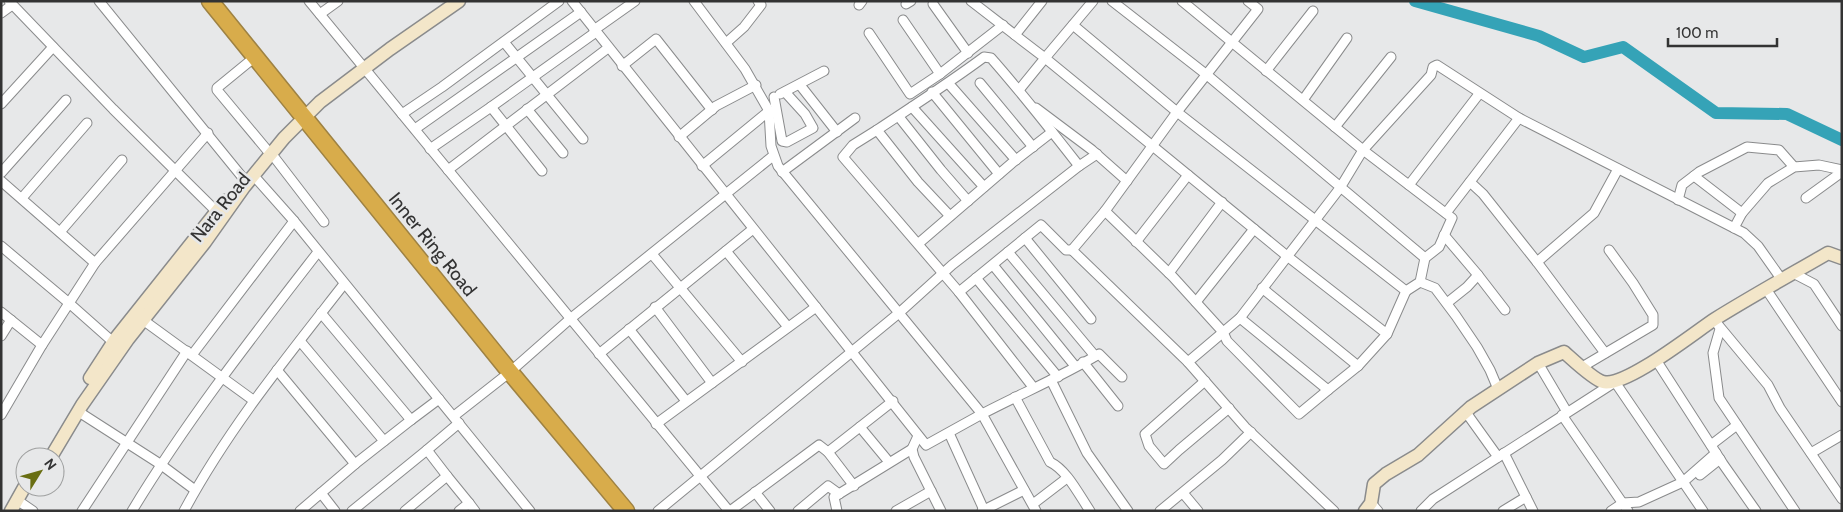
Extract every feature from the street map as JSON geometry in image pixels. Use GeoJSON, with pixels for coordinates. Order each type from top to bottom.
{"type":"FeatureCollection","features":[{"type":"Feature","properties":{"kind":"highway","name":"Inner Ring Road"},"geometry":{"type":"LineString","coordinates":[[202,1],[250,61],[300,118]]}},
{"type":"Feature","properties":{"kind":"highway","name":"Inner Ring Road"},"geometry":{"type":"LineString","coordinates":[[210,1],[389,237],[626,511]]}},
{"type":"Feature","properties":{"kind":"highway","name":"Inner Ring Road"},"geometry":{"type":"LineString","coordinates":[[506,374],[614,511]]}},
{"type":"Feature","properties":{"kind":"main road","name":"Nara Road"},"geometry":{"type":"LineString","coordinates":[[48,447],[113,342],[216,211],[269,151],[300,118],[362,65],[446,1]]}},
{"type":"Feature","properties":{"kind":"main road","name":"Nara Road"},"geometry":{"type":"LineString","coordinates":[[362,65],[459,1]]}},
{"type":"Feature","properties":{"kind":"main road","name":"Nara Road"},"geometry":{"type":"LineString","coordinates":[[57,447],[92,389],[143,320],[205,242],[248,177]]}},
{"type":"Feature","properties":{"kind":"main road"},"geometry":{"type":"LineString","coordinates":[[1371,508],[1374,484],[1386,474],[1418,455],[1465,411],[1538,363],[1564,352],[1582,368],[1603,382],[1615,382],[1717,325],[1766,289],[1828,253],[1842,258]]}},
{"type":"Feature","properties":{"kind":"street"},"geometry":{"type":"LineString","coordinates":[[99,1],[208,134],[248,177],[294,221],[530,511]]}},
{"type":"Feature","properties":{"kind":"street"},"geometry":{"type":"LineString","coordinates":[[309,1],[729,511],[819,445],[828,452],[854,486]]}},
{"type":"Feature","properties":{"kind":"street"},"geometry":{"type":"LineString","coordinates":[[320,14],[338,1]]}},
{"type":"Feature","properties":{"kind":"street"},"geometry":{"type":"LineString","coordinates":[[402,114],[559,1]]}},
{"type":"Feature","properties":{"kind":"street"},"geometry":{"type":"LineString","coordinates":[[572,1],[926,445],[1033,387],[1099,354],[1122,377]]}},
{"type":"Feature","properties":{"kind":"street"},"geometry":{"type":"LineString","coordinates":[[430,149],[532,78],[635,1]]}},
{"type":"Feature","properties":{"kind":"street"},"geometry":{"type":"LineString","coordinates":[[694,1],[756,86],[766,106],[772,153],[782,172],[982,414],[1034,507],[1067,478]]}},
{"type":"Feature","properties":{"kind":"street"},"geometry":{"type":"LineString","coordinates":[[726,43],[744,27],[761,5],[758,1]]}},
{"type":"Feature","properties":{"kind":"street"},"geometry":{"type":"LineString","coordinates":[[971,1],[1045,58],[1287,256],[1387,334]]}},
{"type":"Feature","properties":{"kind":"street"},"geometry":{"type":"LineString","coordinates":[[1015,35],[1042,1]]}},
{"type":"Feature","properties":{"kind":"street"},"geometry":{"type":"LineString","coordinates":[[1019,90],[1093,1]]}},
{"type":"Feature","properties":{"kind":"street"},"geometry":{"type":"LineString","coordinates":[[1112,1],[1207,75],[1425,258]]}},
{"type":"Feature","properties":{"kind":"street"},"geometry":{"type":"LineString","coordinates":[[1105,211],[1169,273],[1224,332],[1227,341],[1299,414],[1358,366],[1387,334],[1406,291],[1420,282],[1425,258],[1439,247],[1452,218],[1335,127],[1182,1]]}},
{"type":"Feature","properties":{"kind":"street"},"geometry":{"type":"LineString","coordinates":[[1248,1],[1258,9]]}},
{"type":"Feature","properties":{"kind":"street"},"geometry":{"type":"LineString","coordinates":[[1072,250],[1105,211],[1177,112],[1264,1]]}},
{"type":"Feature","properties":{"kind":"street"},"geometry":{"type":"LineString","coordinates":[[1,13],[11,3],[216,211]]}},
{"type":"Feature","properties":{"kind":"street"},"geometry":{"type":"LineString","coordinates":[[933,4],[968,53]]}},
{"type":"Feature","properties":{"kind":"street"},"geometry":{"type":"LineString","coordinates":[[1266,71],[1313,11]]}},
{"type":"Feature","properties":{"kind":"street"},"geometry":{"type":"LineString","coordinates":[[415,129],[580,12]]}},
{"type":"Feature","properties":{"kind":"street"},"geometry":{"type":"LineString","coordinates":[[903,20],[940,74]]}},
{"type":"Feature","properties":{"kind":"street"},"geometry":{"type":"LineString","coordinates":[[869,33],[910,94],[912,94],[1003,25]]}},
{"type":"Feature","properties":{"kind":"street"},"geometry":{"type":"LineString","coordinates":[[1073,25],[1177,112],[1314,221],[1406,291]]}},
{"type":"Feature","properties":{"kind":"street"},"geometry":{"type":"LineString","coordinates":[[1302,100],[1347,38]]}},
{"type":"Feature","properties":{"kind":"street"},"geometry":{"type":"LineString","coordinates":[[622,66],[656,39],[712,110]]}},
{"type":"Feature","properties":{"kind":"street"},"geometry":{"type":"LineString","coordinates":[[504,42],[532,78],[548,94],[583,140]]}},
{"type":"Feature","properties":{"kind":"street"},"geometry":{"type":"LineString","coordinates":[[1,104],[53,47]]}},
{"type":"Feature","properties":{"kind":"street"},"geometry":{"type":"LineString","coordinates":[[448,170],[608,48]]}},
{"type":"Feature","properties":{"kind":"street"},"geometry":{"type":"LineString","coordinates":[[1033,387],[944,273],[843,157],[853,145],[899,117],[932,92],[949,84],[987,56],[991,58],[1019,90],[1079,166]]}},
{"type":"Feature","properties":{"kind":"street"},"geometry":{"type":"LineString","coordinates":[[1335,127],[1392,57]]}},
{"type":"Feature","properties":{"kind":"street"},"geometry":{"type":"LineString","coordinates":[[250,61],[217,90],[269,151],[324,222]]}},
{"type":"Feature","properties":{"kind":"street"},"geometry":{"type":"LineString","coordinates":[[1188,362],[1240,318],[1340,188],[1364,150],[1431,75],[1433,67],[1437,65],[1479,94],[1519,118],[1744,233],[1788,276],[1814,284],[1842,326]]}},
{"type":"Feature","properties":{"kind":"street"},"geometry":{"type":"LineString","coordinates":[[702,166],[766,106],[774,96],[800,85],[824,71]]}},
{"type":"Feature","properties":{"kind":"street"},"geometry":{"type":"LineString","coordinates":[[980,82],[1033,147]]}},
{"type":"Feature","properties":{"kind":"street"},"geometry":{"type":"LineString","coordinates":[[949,84],[1016,160]]}},
{"type":"Feature","properties":{"kind":"street"},"geometry":{"type":"LineString","coordinates":[[800,85],[837,132]]}},
{"type":"Feature","properties":{"kind":"street"},"geometry":{"type":"LineString","coordinates":[[679,137],[716,106],[756,86]]}},
{"type":"Feature","properties":{"kind":"street"},"geometry":{"type":"LineString","coordinates":[[782,141],[787,142],[813,128],[805,114],[785,92]]}},
{"type":"Feature","properties":{"kind":"street"},"geometry":{"type":"LineString","coordinates":[[932,92],[999,174]]}},
{"type":"Feature","properties":{"kind":"street"},"geometry":{"type":"LineString","coordinates":[[1409,185],[1479,94]]}},
{"type":"Feature","properties":{"kind":"street"},"geometry":{"type":"LineString","coordinates":[[352,511],[427,450],[506,374],[570,319],[725,195],[772,153],[782,141],[774,96]]}},
{"type":"Feature","properties":{"kind":"street"},"geometry":{"type":"LineString","coordinates":[[1,173],[66,100]]}},
{"type":"Feature","properties":{"kind":"street"},"geometry":{"type":"LineString","coordinates":[[1029,105],[1042,111],[1097,154],[1127,181]]}},
{"type":"Feature","properties":{"kind":"street"},"geometry":{"type":"LineString","coordinates":[[491,107],[542,171]]}},
{"type":"Feature","properties":{"kind":"street"},"geometry":{"type":"LineString","coordinates":[[912,107],[984,187]]}},
{"type":"Feature","properties":{"kind":"street"},"geometry":{"type":"LineString","coordinates":[[527,109],[563,153]]}},
{"type":"Feature","properties":{"kind":"street"},"geometry":{"type":"LineString","coordinates":[[899,117],[968,201]]}},
{"type":"Feature","properties":{"kind":"street"},"geometry":{"type":"LineString","coordinates":[[782,172],[855,118]]}},
{"type":"Feature","properties":{"kind":"street"},"geometry":{"type":"LineString","coordinates":[[1446,213],[1519,118]]}},
{"type":"Feature","properties":{"kind":"street"},"geometry":{"type":"LineString","coordinates":[[22,198],[87,123]]}},
{"type":"Feature","properties":{"kind":"street"},"geometry":{"type":"LineString","coordinates":[[877,130],[918,182],[950,216]]}},
{"type":"Feature","properties":{"kind":"street"},"geometry":{"type":"LineString","coordinates":[[919,243],[999,174],[1052,132]]}},
{"type":"Feature","properties":{"kind":"street"},"geometry":{"type":"LineString","coordinates":[[1,415],[42,345],[95,263],[208,134]]}},
{"type":"Feature","properties":{"kind":"street"},"geometry":{"type":"LineString","coordinates":[[1678,200],[1682,185],[1694,176],[1747,147],[1779,150],[1794,167]]}},
{"type":"Feature","properties":{"kind":"street"},"geometry":{"type":"LineString","coordinates":[[658,511],[899,313],[959,259],[1097,154]]}},
{"type":"Feature","properties":{"kind":"street"},"geometry":{"type":"LineString","coordinates":[[60,232],[122,160]]}},
{"type":"Feature","properties":{"kind":"street"},"geometry":{"type":"LineString","coordinates":[[1734,228],[1742,213],[1768,183],[1794,167],[1819,165],[1842,171]]}},
{"type":"Feature","properties":{"kind":"street"},"geometry":{"type":"LineString","coordinates":[[1537,262],[1594,213],[1618,169]]}},
{"type":"Feature","properties":{"kind":"street"},"geometry":{"type":"LineString","coordinates":[[1806,198],[1842,171]]}},
{"type":"Feature","properties":{"kind":"street"},"geometry":{"type":"LineString","coordinates":[[1136,242],[1188,175]]}},
{"type":"Feature","properties":{"kind":"street"},"geometry":{"type":"LineString","coordinates":[[1694,176],[1742,213]]}},
{"type":"Feature","properties":{"kind":"street"},"geometry":{"type":"LineString","coordinates":[[1,181],[95,263]]}},
{"type":"Feature","properties":{"kind":"street"},"geometry":{"type":"LineString","coordinates":[[1470,182],[1537,262],[1605,353]]}},
{"type":"Feature","properties":{"kind":"street"},"geometry":{"type":"LineString","coordinates":[[1169,273],[1222,202]]}},
{"type":"Feature","properties":{"kind":"street"},"geometry":{"type":"LineString","coordinates":[[82,511],[126,442],[190,353],[294,221]]}},
{"type":"Feature","properties":{"kind":"street"},"geometry":{"type":"LineString","coordinates":[[959,292],[1041,225],[1066,250],[1072,250],[1188,362],[1251,432],[1334,511]]}},
{"type":"Feature","properties":{"kind":"street"},"geometry":{"type":"LineString","coordinates":[[599,354],[753,229]]}},
{"type":"Feature","properties":{"kind":"street"},"geometry":{"type":"LineString","coordinates":[[1196,302],[1254,229]]}},
{"type":"Feature","properties":{"kind":"street"},"geometry":{"type":"LineString","coordinates":[[1444,235],[1505,310]]}},
{"type":"Feature","properties":{"kind":"street"},"geometry":{"type":"LineString","coordinates":[[1026,238],[1091,319]]}},
{"type":"Feature","properties":{"kind":"street"},"geometry":{"type":"LineString","coordinates":[[1,246],[113,342]]}},
{"type":"Feature","properties":{"kind":"street"},"geometry":{"type":"LineString","coordinates":[[1582,368],[1653,325],[1653,315],[1633,283],[1608,250]]}},
{"type":"Feature","properties":{"kind":"street"},"geometry":{"type":"LineString","coordinates":[[726,251],[788,327]]}},
{"type":"Feature","properties":{"kind":"street"},"geometry":{"type":"LineString","coordinates":[[132,511],[160,464],[222,378],[318,252]]}},
{"type":"Feature","properties":{"kind":"street"},"geometry":{"type":"LineString","coordinates":[[1008,252],[1095,356]]}},
{"type":"Feature","properties":{"kind":"street"},"geometry":{"type":"LineString","coordinates":[[652,254],[742,362]]}},
{"type":"Feature","properties":{"kind":"street"},"geometry":{"type":"LineString","coordinates":[[993,264],[1079,364],[1118,406]]}},
{"type":"Feature","properties":{"kind":"street"},"geometry":{"type":"LineString","coordinates":[[1447,303],[1467,287],[1478,275]]}},
{"type":"Feature","properties":{"kind":"street"},"geometry":{"type":"LineString","coordinates":[[976,278],[1054,378],[1088,453],[1128,511]]}},
{"type":"Feature","properties":{"kind":"street"},"geometry":{"type":"LineString","coordinates":[[1420,282],[1435,288],[1447,303],[1477,346],[1498,389]]}},
{"type":"Feature","properties":{"kind":"street"},"geometry":{"type":"LineString","coordinates":[[184,511],[195,490],[253,400],[344,284]]}},
{"type":"Feature","properties":{"kind":"street"},"geometry":{"type":"LineString","coordinates":[[1262,288],[1358,366]]}},
{"type":"Feature","properties":{"kind":"street"},"geometry":{"type":"LineString","coordinates":[[1766,289],[1842,402]]}},
{"type":"Feature","properties":{"kind":"street"},"geometry":{"type":"LineString","coordinates":[[655,307],[712,383]]}},
{"type":"Feature","properties":{"kind":"street"},"geometry":{"type":"LineString","coordinates":[[656,424],[816,307]]}},
{"type":"Feature","properties":{"kind":"street"},"geometry":{"type":"LineString","coordinates":[[1,312],[42,345]]}},
{"type":"Feature","properties":{"kind":"street"},"geometry":{"type":"LineString","coordinates":[[321,313],[411,420]]}},
{"type":"Feature","properties":{"kind":"street"},"geometry":{"type":"LineString","coordinates":[[1240,318],[1328,390]]}},
{"type":"Feature","properties":{"kind":"street"},"geometry":{"type":"LineString","coordinates":[[1,336],[11,320]]}},
{"type":"Feature","properties":{"kind":"street"},"geometry":{"type":"LineString","coordinates":[[143,320],[253,400]]}},
{"type":"Feature","properties":{"kind":"street"},"geometry":{"type":"LineString","coordinates":[[1717,325],[1713,353],[1719,398],[1795,511]]}},
{"type":"Feature","properties":{"kind":"street"},"geometry":{"type":"LineString","coordinates":[[1717,325],[1768,385],[1780,408],[1842,499]]}},
{"type":"Feature","properties":{"kind":"street"},"geometry":{"type":"LineString","coordinates":[[629,329],[686,401]]}},
{"type":"Feature","properties":{"kind":"street"},"geometry":{"type":"LineString","coordinates":[[300,341],[384,442]]}},
{"type":"Feature","properties":{"kind":"street"},"geometry":{"type":"LineString","coordinates":[[1656,360],[1756,511]]}},
{"type":"Feature","properties":{"kind":"street"},"geometry":{"type":"LineString","coordinates":[[1538,363],[1565,413],[1625,507]]}},
{"type":"Feature","properties":{"kind":"street"},"geometry":{"type":"LineString","coordinates":[[277,370],[355,464]]}},
{"type":"Feature","properties":{"kind":"street"},"geometry":{"type":"LineString","coordinates":[[1205,381],[1145,434],[1150,446],[1164,464],[1229,408]]}},
{"type":"Feature","properties":{"kind":"street"},"geometry":{"type":"LineString","coordinates":[[1421,511],[1433,499],[1615,382],[1703,511]]}},
{"type":"Feature","properties":{"kind":"street"},"geometry":{"type":"LineString","coordinates":[[1015,397],[1050,462],[1056,465],[1067,478],[1090,511]]}},
{"type":"Feature","properties":{"kind":"street"},"geometry":{"type":"LineString","coordinates":[[300,511],[355,464],[439,399]]}},
{"type":"Feature","properties":{"kind":"street"},"geometry":{"type":"LineString","coordinates":[[828,452],[893,402]]}},
{"type":"Feature","properties":{"kind":"street"},"geometry":{"type":"LineString","coordinates":[[1465,411],[1501,455],[1533,511]]}},
{"type":"Feature","properties":{"kind":"street"},"geometry":{"type":"LineString","coordinates":[[79,412],[160,464],[195,490]]}},
{"type":"Feature","properties":{"kind":"street"},"geometry":{"type":"LineString","coordinates":[[1711,445],[1737,425]]}},
{"type":"Feature","properties":{"kind":"street"},"geometry":{"type":"LineString","coordinates":[[860,427],[889,462]]}},
{"type":"Feature","properties":{"kind":"street"},"geometry":{"type":"LineString","coordinates":[[1160,511],[1251,432]]}},
{"type":"Feature","properties":{"kind":"street"},"geometry":{"type":"LineString","coordinates":[[949,433],[983,510],[1024,490]]}},
{"type":"Feature","properties":{"kind":"street"},"geometry":{"type":"LineString","coordinates":[[1811,453],[1842,435]]}},
{"type":"Feature","properties":{"kind":"street"},"geometry":{"type":"LineString","coordinates":[[837,511],[834,497],[912,449],[918,436]]}},
{"type":"Feature","properties":{"kind":"street"},"geometry":{"type":"LineString","coordinates":[[912,449],[914,457],[941,511]]}},
{"type":"Feature","properties":{"kind":"street"},"geometry":{"type":"LineString","coordinates":[[427,450],[475,511]]}},
{"type":"Feature","properties":{"kind":"street"},"geometry":{"type":"LineString","coordinates":[[1611,511],[1685,484],[1718,456]]}},
{"type":"Feature","properties":{"kind":"street"},"geometry":{"type":"LineString","coordinates":[[405,511],[447,476]]}},
{"type":"Feature","properties":{"kind":"street"},"geometry":{"type":"LineString","coordinates":[[798,511],[828,486],[839,494]]}},
{"type":"Feature","properties":{"kind":"street"},"geometry":{"type":"LineString","coordinates":[[896,511],[931,491]]}},
{"type":"Feature","properties":{"kind":"street"},"geometry":{"type":"LineString","coordinates":[[755,492],[770,511]]}},
{"type":"Feature","properties":{"kind":"street"},"geometry":{"type":"LineString","coordinates":[[321,493],[335,511]]}},
{"type":"Feature","properties":{"kind":"street"},"geometry":{"type":"LineString","coordinates":[[1183,493],[1198,511]]}},
{"type":"Feature","properties":{"kind":"street"},"geometry":{"type":"LineString","coordinates":[[1503,511],[1526,497]]}},
{"type":"Feature","properties":{"kind":"street"},"geometry":{"type":"LineString","coordinates":[[459,511],[469,503]]}},
{"type":"Feature","properties":{"kind":"waterway"},"geometry":{"type":"LineString","coordinates":[[1415,1],[1539,36],[1584,57],[1623,47],[1716,113],[1787,114],[1842,140]]}}]}
